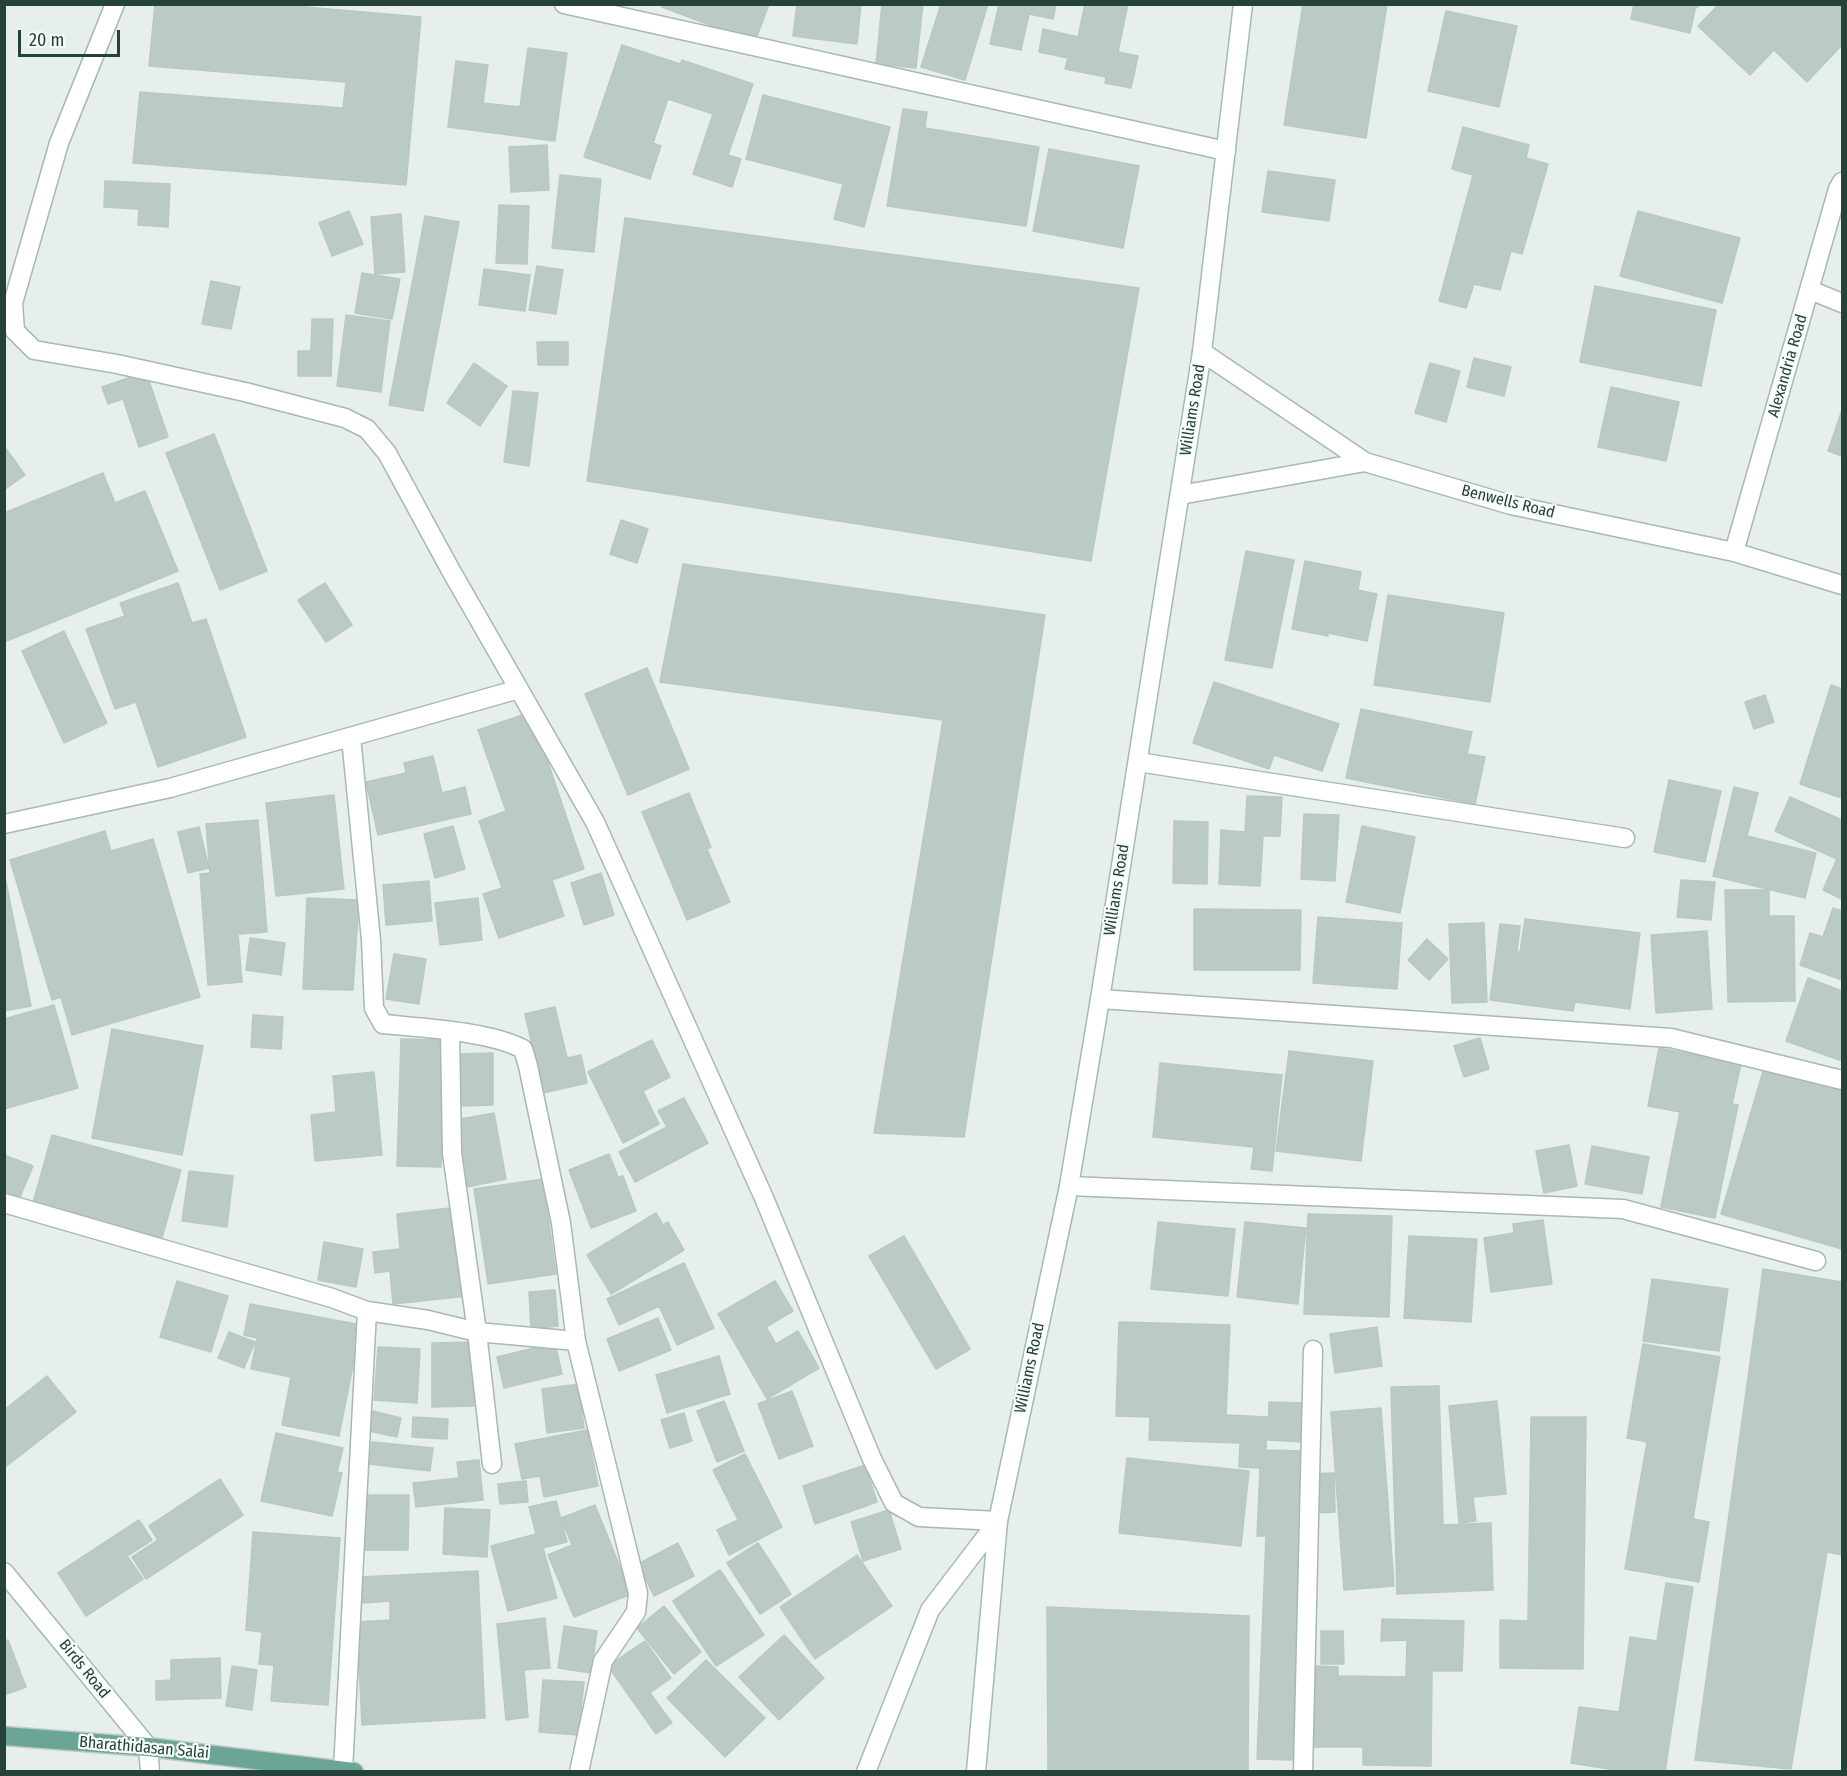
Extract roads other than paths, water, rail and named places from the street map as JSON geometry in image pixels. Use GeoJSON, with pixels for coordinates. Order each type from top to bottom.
{"type":"FeatureCollection","features":[{"type":"Feature","properties":{"kind":"main road","name":"Bharathidasan Salai"},"geometry":{"type":"LineString","coordinates":[[4,1736],[148,1747],[349,1771]]}},
{"type":"Feature","properties":{"kind":"street"},"geometry":{"type":"LineString","coordinates":[[115,4],[59,143],[13,303],[10,328],[34,350],[117,364],[245,392],[345,418],[367,429],[387,453],[450,569],[595,822],[764,1198],[872,1459],[894,1503],[920,1517],[998,1521]]}},
{"type":"Feature","properties":{"kind":"street"},"geometry":{"type":"LineString","coordinates":[[564,4],[1226,151]]}},
{"type":"Feature","properties":{"kind":"street","name":"Williams Road"},"geometry":{"type":"LineString","coordinates":[[976,1772],[998,1521],[1069,1186],[1100,999],[1202,352],[1243,4]]}},
{"type":"Feature","properties":{"kind":"street","name":"Alexandria Road"},"geometry":{"type":"LineString","coordinates":[[1734,552],[1838,189],[1842,182]]}},
{"type":"Feature","properties":{"kind":"street"},"geometry":{"type":"LineString","coordinates":[[1810,290],[1842,303]]}},
{"type":"Feature","properties":{"kind":"street","name":"Benwells Road"},"geometry":{"type":"LineString","coordinates":[[1202,352],[1365,462],[1511,505],[1734,552],[1842,585]]}},
{"type":"Feature","properties":{"kind":"street"},"geometry":{"type":"LineString","coordinates":[[1180,495],[1365,462]]}},
{"type":"Feature","properties":{"kind":"street"},"geometry":{"type":"LineString","coordinates":[[4,824],[170,788],[519,689]]}},
{"type":"Feature","properties":{"kind":"street"},"geometry":{"type":"LineString","coordinates":[[351,737],[372,940],[374,1008],[383,1024],[450,1031],[510,1042],[523,1049],[561,1223],[576,1341],[638,1593],[636,1612],[603,1661],[579,1772]]}},
{"type":"Feature","properties":{"kind":"street"},"geometry":{"type":"LineString","coordinates":[[1137,762],[1624,838]]}},
{"type":"Feature","properties":{"kind":"street"},"geometry":{"type":"LineString","coordinates":[[1100,999],[1671,1038],[1842,1080]]}},
{"type":"Feature","properties":{"kind":"street"},"geometry":{"type":"LineString","coordinates":[[450,1031],[452,1153],[477,1332],[492,1464]]}},
{"type":"Feature","properties":{"kind":"street"},"geometry":{"type":"LineString","coordinates":[[1069,1186],[1623,1209],[1816,1261]]}},
{"type":"Feature","properties":{"kind":"street"},"geometry":{"type":"LineString","coordinates":[[4,1203],[332,1298],[367,1311],[428,1320],[477,1332],[576,1341]]}},
{"type":"Feature","properties":{"kind":"street"},"geometry":{"type":"LineString","coordinates":[[349,1771],[367,1311]]}},
{"type":"Feature","properties":{"kind":"street"},"geometry":{"type":"LineString","coordinates":[[1303,1772],[1313,1350]]}},
{"type":"Feature","properties":{"kind":"street"},"geometry":{"type":"LineString","coordinates":[[866,1772],[930,1610],[998,1521]]}},
{"type":"Feature","properties":{"kind":"street","name":"Birds Road"},"geometry":{"type":"LineString","coordinates":[[4,1572],[148,1747]]}},
{"type":"Feature","properties":{"kind":"street"},"geometry":{"type":"LineString","coordinates":[[148,1747],[150,1772]]}}]}
